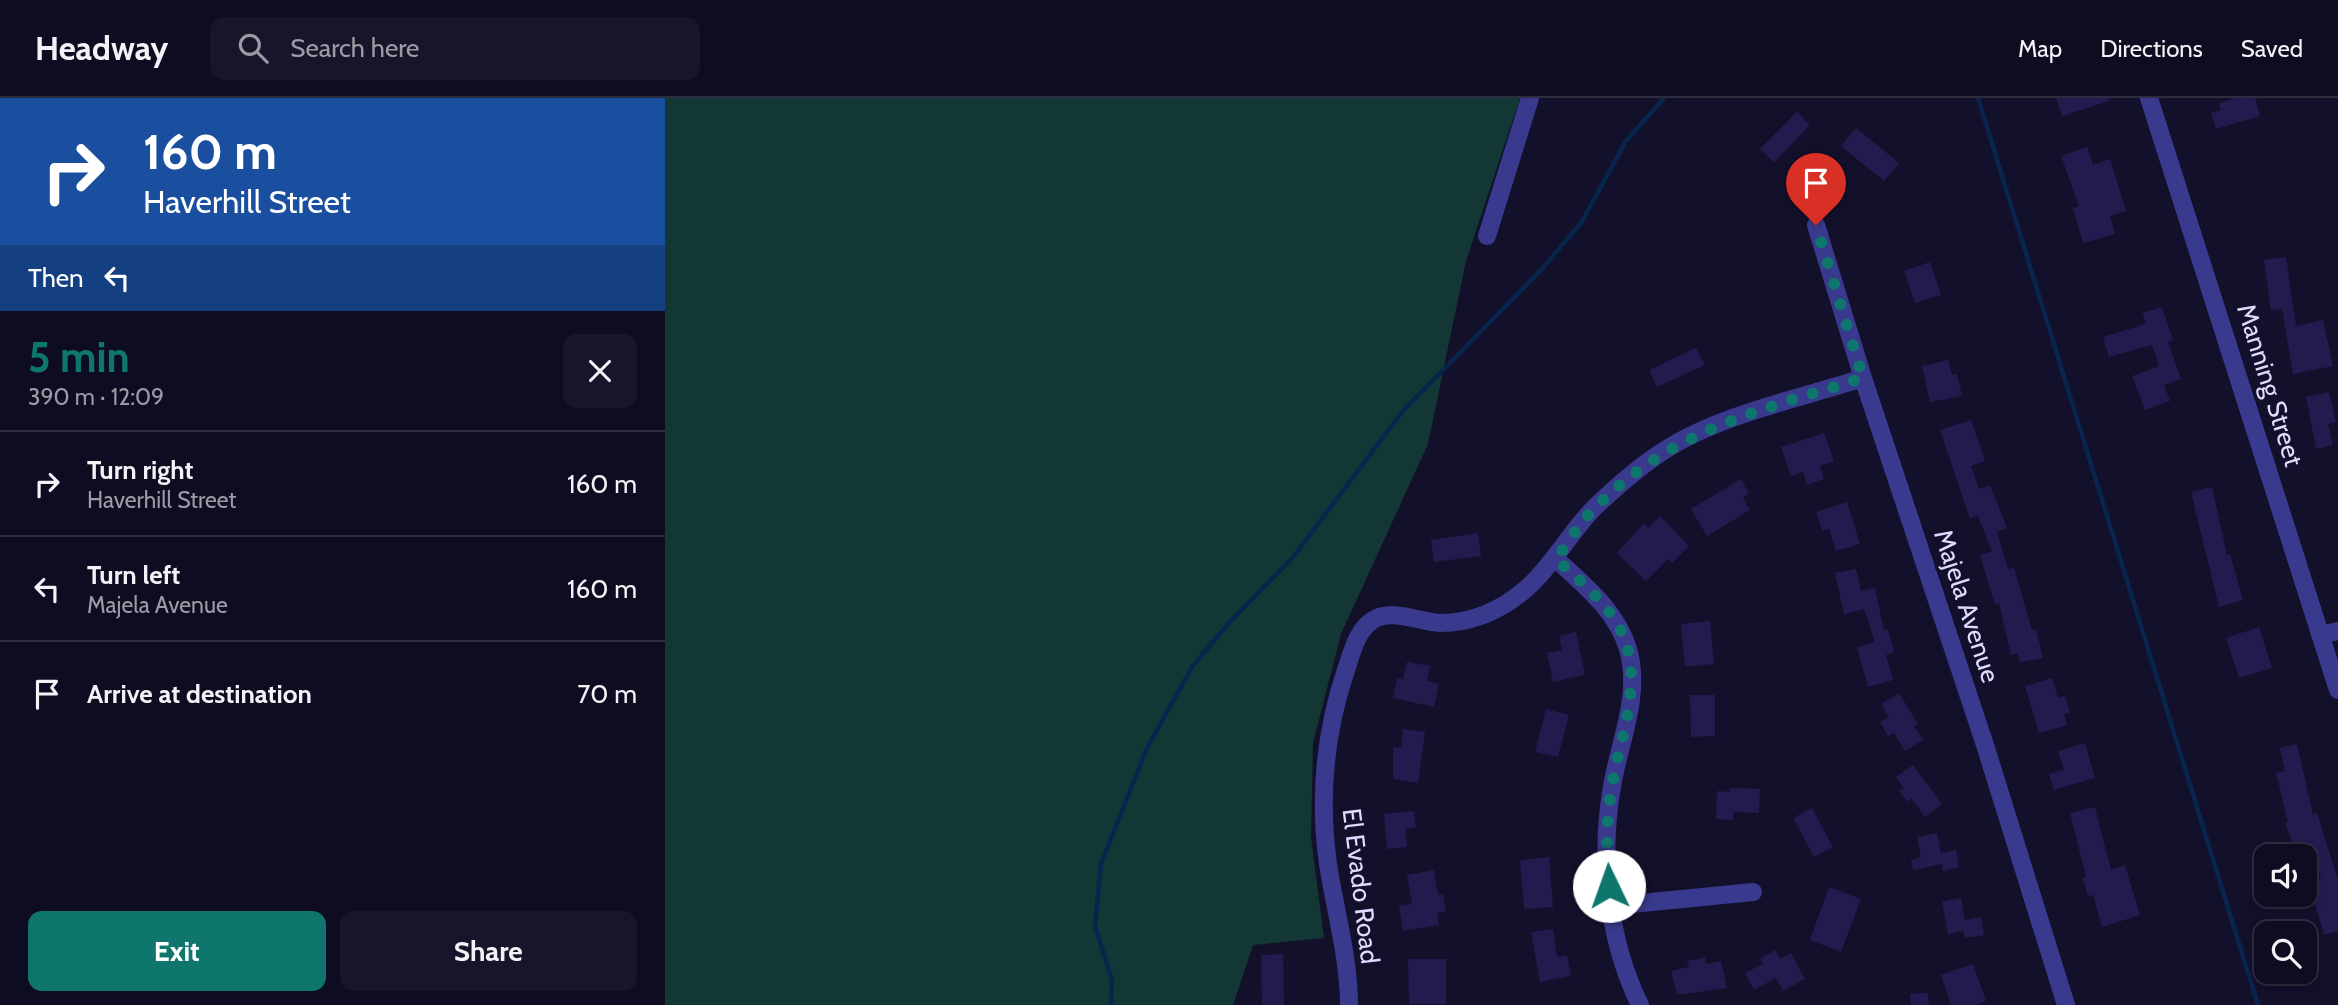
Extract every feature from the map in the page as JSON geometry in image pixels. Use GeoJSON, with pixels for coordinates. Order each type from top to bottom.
{"type":"FeatureCollection","features":[{"type":"Feature","properties":{"kind":"street"},"geometry":{"type":"LineString","coordinates":[[1487,236],[1530,98]]}},
{"type":"Feature","properties":{"kind":"street","name":"Manning Street"},"geometry":{"type":"LineString","coordinates":[[2149,98],[2329,633],[2338,690]]}},
{"type":"Feature","properties":{"kind":"street","name":"Majela Avenue"},"geometry":{"type":"LineString","coordinates":[[1816,225],[1863,378],[1986,745],[2066,1005]]}},
{"type":"Feature","properties":{"kind":"street"},"geometry":{"type":"LineString","coordinates":[[1640,1005],[1619,950],[1611,906],[1607,822],[1633,680],[1628,649],[1616,622],[1598,597],[1556,559],[1593,509],[1657,455],[1695,435],[1747,414],[1863,378]]}},
{"type":"Feature","properties":{"kind":"street","name":"El Evado Road"},"geometry":{"type":"LineString","coordinates":[[1349,1005],[1325,840],[1324,783],[1338,693],[1363,628],[1375,618],[1395,616],[1441,623],[1472,618],[1496,610],[1525,589],[1556,559]]}},
{"type":"Feature","properties":{"kind":"street"},"geometry":{"type":"LineString","coordinates":[[1611,906],[1753,892]]}},
{"type":"Feature","properties":{"kind":"green space"},"geometry":{"type":"Polygon","coordinates":[[[665,98],[1520,98],[1466,261],[1428,444],[1341,634],[1313,743],[1311,837],[1324,938],[1253,945],[1233,1005],[665,1005],[665,98]]]}},
{"type":"Feature","properties":{"kind":"building"},"geometry":{"type":"Polygon","coordinates":[[[2056,98],[2109,98],[2109,101],[2062,116],[2056,98]]]}},
{"type":"Feature","properties":{"kind":"building"},"geometry":{"type":"Polygon","coordinates":[[[2236,98],[2255,98],[2260,116],[2216,129],[2211,113],[2221,110],[2219,103],[2236,98]]]}},
{"type":"Feature","properties":{"kind":"building"},"geometry":{"type":"Polygon","coordinates":[[[1797,112],[1810,125],[1774,162],[1760,149],[1797,112]]]}},
{"type":"Feature","properties":{"kind":"building"},"geometry":{"type":"Polygon","coordinates":[[[1856,128],[1899,163],[1884,181],[1841,146],[1856,128]]]}},
{"type":"Feature","properties":{"kind":"building"},"geometry":{"type":"Polygon","coordinates":[[[2087,147],[2093,165],[2110,159],[2126,211],[2110,216],[2115,234],[2083,243],[2073,208],[2079,206],[2061,156],[2087,147]]]}},
{"type":"Feature","properties":{"kind":"building"},"geometry":{"type":"Polygon","coordinates":[[[2286,257],[2296,326],[2323,320],[2333,366],[2293,374],[2282,309],[2271,310],[2264,260],[2286,257]]]}},
{"type":"Feature","properties":{"kind":"building"},"geometry":{"type":"Polygon","coordinates":[[[1930,262],[1941,295],[1915,303],[1904,271],[1930,262]]]}},
{"type":"Feature","properties":{"kind":"building"},"geometry":{"type":"Polygon","coordinates":[[[2162,307],[2173,340],[2168,342],[2181,379],[2164,385],[2170,401],[2145,410],[2132,376],[2159,366],[2152,345],[2109,357],[2103,337],[2146,324],[2142,313],[2162,307]]]}},
{"type":"Feature","properties":{"kind":"building"},"geometry":{"type":"Polygon","coordinates":[[[1696,348],[1705,365],[1657,387],[1649,370],[1696,348]]]}},
{"type":"Feature","properties":{"kind":"building"},"geometry":{"type":"Polygon","coordinates":[[[1948,360],[1952,375],[1957,374],[1962,396],[1930,402],[1922,366],[1948,360]]]}},
{"type":"Feature","properties":{"kind":"building"},"geometry":{"type":"Polygon","coordinates":[[[2329,392],[2336,422],[2328,424],[2333,445],[2316,449],[2306,397],[2329,392]]]}},
{"type":"Feature","properties":{"kind":"building"},"geometry":{"type":"Polygon","coordinates":[[[1971,420],[1985,461],[1971,466],[1979,489],[1990,485],[2007,528],[1997,532],[2008,569],[2014,568],[2032,630],[2036,629],[2043,658],[2020,662],[2018,653],[2011,655],[1999,603],[1995,605],[1980,555],[1992,552],[1978,516],[1970,519],[1940,430],[1971,420]]]}},
{"type":"Feature","properties":{"kind":"building"},"geometry":{"type":"Polygon","coordinates":[[[1824,433],[1834,461],[1820,466],[1824,479],[1807,485],[1803,472],[1791,476],[1781,447],[1824,433]]]}},
{"type":"Feature","properties":{"kind":"building"},"geometry":{"type":"Polygon","coordinates":[[[1741,479],[1749,494],[1743,497],[1750,510],[1707,536],[1691,509],[1741,479]]]}},
{"type":"Feature","properties":{"kind":"building"},"geometry":{"type":"Polygon","coordinates":[[[2212,487],[2227,555],[2230,554],[2243,600],[2219,607],[2191,492],[2212,487]]]}},
{"type":"Feature","properties":{"kind":"building"},"geometry":{"type":"Polygon","coordinates":[[[1847,502],[1860,544],[1836,551],[1829,529],[1822,531],[1816,512],[1847,502]]]}},
{"type":"Feature","properties":{"kind":"building"},"geometry":{"type":"Polygon","coordinates":[[[1660,516],[1689,546],[1672,563],[1668,559],[1646,581],[1617,553],[1644,523],[1648,528],[1660,516]]]}},
{"type":"Feature","properties":{"kind":"building"},"geometry":{"type":"Polygon","coordinates":[[[1478,533],[1481,556],[1434,562],[1431,540],[1478,533]]]}},
{"type":"Feature","properties":{"kind":"building"},"geometry":{"type":"Polygon","coordinates":[[[1856,569],[1861,591],[1875,588],[1884,630],[1888,629],[1894,652],[1886,655],[1893,680],[1868,687],[1857,647],[1875,642],[1864,609],[1844,614],[1835,573],[1856,569]]]}},
{"type":"Feature","properties":{"kind":"building"},"geometry":{"type":"Polygon","coordinates":[[[1710,621],[1714,664],[1685,667],[1681,624],[1710,621]]]}},
{"type":"Feature","properties":{"kind":"building"},"geometry":{"type":"Polygon","coordinates":[[[2259,627],[2272,668],[2239,678],[2226,638],[2259,627]]]}},
{"type":"Feature","properties":{"kind":"building"},"geometry":{"type":"Polygon","coordinates":[[[1576,632],[1585,675],[1553,682],[1547,653],[1562,650],[1559,636],[1576,632]]]}},
{"type":"Feature","properties":{"kind":"building"},"geometry":{"type":"Polygon","coordinates":[[[1407,662],[1430,666],[1427,681],[1439,684],[1434,707],[1393,698],[1397,678],[1403,679],[1407,662]]]}},
{"type":"Feature","properties":{"kind":"building"},"geometry":{"type":"Polygon","coordinates":[[[2052,678],[2058,698],[2065,696],[2070,713],[2064,714],[2067,725],[2039,733],[2025,686],[2052,678]]]}},
{"type":"Feature","properties":{"kind":"building"},"geometry":{"type":"Polygon","coordinates":[[[1899,693],[1918,724],[1914,726],[1923,740],[1905,751],[1894,733],[1888,736],[1880,722],[1889,717],[1881,704],[1899,693]]]}},
{"type":"Feature","properties":{"kind":"building"},"geometry":{"type":"Polygon","coordinates":[[[1690,695],[1715,695],[1715,736],[1691,737],[1690,695]]]}},
{"type":"Feature","properties":{"kind":"building"},"geometry":{"type":"Polygon","coordinates":[[[1546,709],[1569,715],[1558,757],[1535,752],[1546,709]]]}},
{"type":"Feature","properties":{"kind":"building"},"geometry":{"type":"Polygon","coordinates":[[[1403,729],[1425,732],[1418,783],[1393,779],[1393,747],[1401,748],[1403,729]]]}},
{"type":"Feature","properties":{"kind":"building"},"geometry":{"type":"Polygon","coordinates":[[[2085,743],[2095,778],[2054,790],[2049,774],[2064,770],[2058,751],[2085,743]]]}},
{"type":"Feature","properties":{"kind":"building"},"geometry":{"type":"Polygon","coordinates":[[[2297,744],[2313,814],[2317,813],[2338,880],[2338,931],[2324,935],[2316,907],[2317,880],[2321,879],[2317,868],[2317,844],[2293,844],[2285,823],[2288,822],[2276,773],[2285,771],[2280,748],[2297,744]]]}},
{"type":"Feature","properties":{"kind":"building"},"geometry":{"type":"Polygon","coordinates":[[[1913,765],[1942,804],[1925,817],[1911,798],[1907,802],[1899,791],[1904,788],[1896,777],[1913,765]]]}},
{"type":"Feature","properties":{"kind":"building"},"geometry":{"type":"Polygon","coordinates":[[[1730,788],[1760,789],[1759,813],[1733,812],[1733,820],[1716,819],[1717,791],[1730,792],[1730,788]]]}},
{"type":"Feature","properties":{"kind":"building"},"geometry":{"type":"Polygon","coordinates":[[[2095,807],[2111,870],[2125,865],[2140,915],[2102,927],[2093,895],[2088,896],[2070,813],[2095,807]]]}},
{"type":"Feature","properties":{"kind":"building"},"geometry":{"type":"Polygon","coordinates":[[[1812,808],[1833,847],[1814,857],[1793,818],[1812,808]]]}},
{"type":"Feature","properties":{"kind":"building"},"geometry":{"type":"Polygon","coordinates":[[[1414,811],[1416,828],[1405,829],[1407,847],[1387,849],[1384,814],[1414,811]]]}},
{"type":"Feature","properties":{"kind":"building"},"geometry":{"type":"Polygon","coordinates":[[[1937,833],[1941,853],[1956,850],[1959,867],[1943,871],[1942,864],[1913,870],[1911,860],[1921,857],[1917,837],[1937,833]]]}},
{"type":"Feature","properties":{"kind":"building"},"geometry":{"type":"Polygon","coordinates":[[[1549,857],[1553,907],[1524,909],[1520,860],[1549,857]]]}},
{"type":"Feature","properties":{"kind":"building"},"geometry":{"type":"Polygon","coordinates":[[[1434,870],[1438,895],[1443,894],[1446,912],[1437,913],[1439,925],[1403,931],[1399,906],[1412,904],[1407,875],[1434,870]]]}},
{"type":"Feature","properties":{"kind":"building"},"geometry":{"type":"Polygon","coordinates":[[[1829,887],[1861,899],[1841,952],[1810,940],[1829,887]]]}},
{"type":"Feature","properties":{"kind":"building"},"geometry":{"type":"Polygon","coordinates":[[[1961,898],[1965,920],[1981,917],[1984,935],[1965,938],[1963,931],[1948,934],[1942,902],[1961,898]]]}},
{"type":"Feature","properties":{"kind":"building"},"geometry":{"type":"Polygon","coordinates":[[[1553,929],[1557,957],[1567,955],[1571,976],[1540,982],[1531,932],[1553,929]]]}},
{"type":"Feature","properties":{"kind":"building"},"geometry":{"type":"Polygon","coordinates":[[[1775,950],[1780,959],[1791,953],[1805,979],[1783,991],[1776,978],[1754,990],[1745,973],[1763,964],[1760,959],[1775,950]]]}},
{"type":"Feature","properties":{"kind":"building"},"geometry":{"type":"Polygon","coordinates":[[[1283,954],[1284,1005],[1262,1005],[1261,955],[1283,954]]]}},
{"type":"Feature","properties":{"kind":"building"},"geometry":{"type":"Polygon","coordinates":[[[1705,957],[1706,964],[1721,961],[1727,988],[1677,995],[1671,971],[1689,967],[1687,961],[1705,957]]]}},
{"type":"Feature","properties":{"kind":"building"},"geometry":{"type":"Polygon","coordinates":[[[1408,959],[1446,959],[1446,1004],[1409,1004],[1408,959]]]}},
{"type":"Feature","properties":{"kind":"building"},"geometry":{"type":"Polygon","coordinates":[[[1973,964],[1986,1001],[1975,1005],[1951,1005],[1941,975],[1973,964]]]}},
{"type":"Feature","properties":{"kind":"building"},"geometry":{"type":"Polygon","coordinates":[[[1928,993],[1929,1005],[1911,1005],[1910,994],[1928,993]]]}},
{"type":"Feature","properties":{"kind":"waterway"},"geometry":{"type":"LineString","coordinates":[[1111,1005],[1112,980],[1095,926],[1101,864],[1147,748],[1192,667],[1227,625],[1293,557],[1403,411],[1541,270],[1581,223],[1626,141],[1664,98]]}},
{"type":"Feature","properties":{"kind":"waterway"},"geometry":{"type":"LineString","coordinates":[[1978,98],[2258,1005]]}},
{"type":"Feature","properties":{"kind":"route"},"geometry":{"type":"LineString","coordinates":[[1609,886],[1607,822],[1633,680],[1628,649],[1616,622],[1598,597],[1556,559],[1593,509],[1657,455],[1695,435],[1747,414],[1863,378],[1816,225]]}}]}
